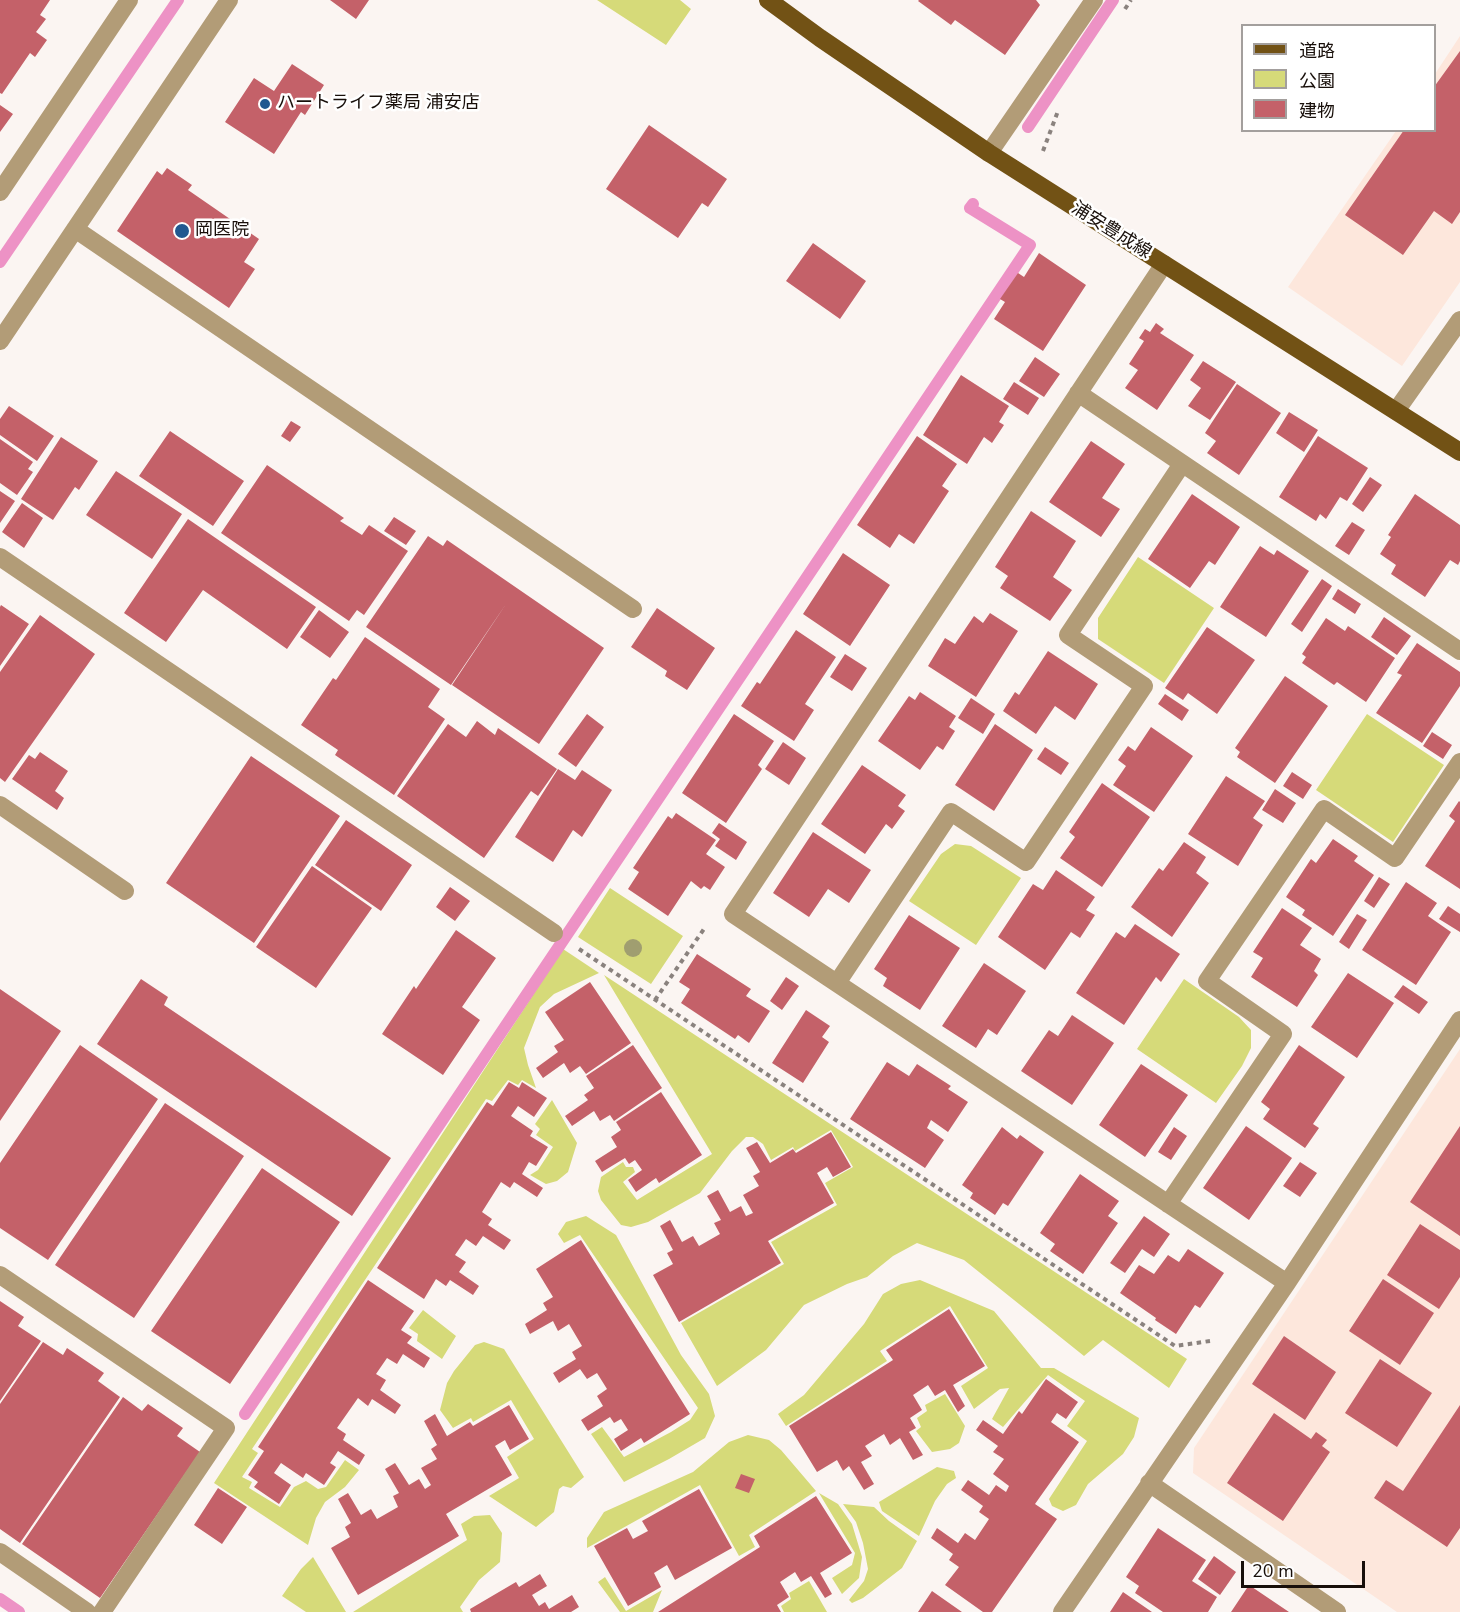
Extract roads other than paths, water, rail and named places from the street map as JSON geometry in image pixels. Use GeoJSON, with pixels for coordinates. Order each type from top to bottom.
{"type":"FeatureCollection","features":[{"type":"Feature","properties":{"kind":"main road","name":"浦安豊成線"},"geometry":{"type":"LineString","coordinates":[[768,0],[988,153],[1460,452]]}},
{"type":"Feature","properties":{"kind":"street"},"geometry":{"type":"LineString","coordinates":[[0,192],[129,0]]}},
{"type":"Feature","properties":{"kind":"street"},"geometry":{"type":"LineString","coordinates":[[0,341],[229,0]]}},
{"type":"Feature","properties":{"kind":"street"},"geometry":{"type":"LineString","coordinates":[[988,153],[1094,0]]}},
{"type":"Feature","properties":{"kind":"street"},"geometry":{"type":"LineString","coordinates":[[75,229],[633,609]]}},
{"type":"Feature","properties":{"kind":"street"},"geometry":{"type":"LineString","coordinates":[[1164,264],[733,914],[1287,1283]]}},
{"type":"Feature","properties":{"kind":"street"},"geometry":{"type":"LineString","coordinates":[[1396,411],[1460,320]]}},
{"type":"Feature","properties":{"kind":"street"},"geometry":{"type":"LineString","coordinates":[[1078,393],[1460,651]]}},
{"type":"Feature","properties":{"kind":"street"},"geometry":{"type":"LineString","coordinates":[[837,983],[951,812],[1026,862],[1144,686],[1068,635],[1182,464]]}},
{"type":"Feature","properties":{"kind":"street"},"geometry":{"type":"LineString","coordinates":[[0,557],[554,933]]}},
{"type":"Feature","properties":{"kind":"street"},"geometry":{"type":"LineString","coordinates":[[1168,1204],[1283,1034],[1207,981],[1324,808],[1395,858],[1460,762]]}},
{"type":"Feature","properties":{"kind":"street"},"geometry":{"type":"LineString","coordinates":[[0,805],[125,891]]}},
{"type":"Feature","properties":{"kind":"street"},"geometry":{"type":"LineString","coordinates":[[1062,1612],[1287,1283],[1460,1020]]}},
{"type":"Feature","properties":{"kind":"street"},"geometry":{"type":"LineString","coordinates":[[0,1275],[226,1428],[102,1612]]}},
{"type":"Feature","properties":{"kind":"street"},"geometry":{"type":"LineString","coordinates":[[1149,1483],[1337,1612]]}},
{"type":"Feature","properties":{"kind":"street"},"geometry":{"type":"LineString","coordinates":[[0,1552],[87,1612]]}},
{"type":"Feature","properties":{"kind":"waterway"},"geometry":{"type":"LineString","coordinates":[[0,262],[178,0]]}},
{"type":"Feature","properties":{"kind":"waterway"},"geometry":{"type":"LineString","coordinates":[[1028,127],[1113,0]]}},
{"type":"Feature","properties":{"kind":"waterway"},"geometry":{"type":"LineString","coordinates":[[245,1414],[1030,245],[970,208],[973,204]]}},
{"type":"Feature","properties":{"kind":"waterway"},"geometry":{"type":"LineString","coordinates":[[0,1599],[19,1612]]}},
{"type":"Feature","properties":{"kind":"place","name":"ハートライフ薬局 浦安店"},"geometry":{"type":"Point","coordinates":[265,104]}},
{"type":"Feature","properties":{"kind":"place","name":"岡医院"},"geometry":{"type":"Point","coordinates":[182,231]}}]}
